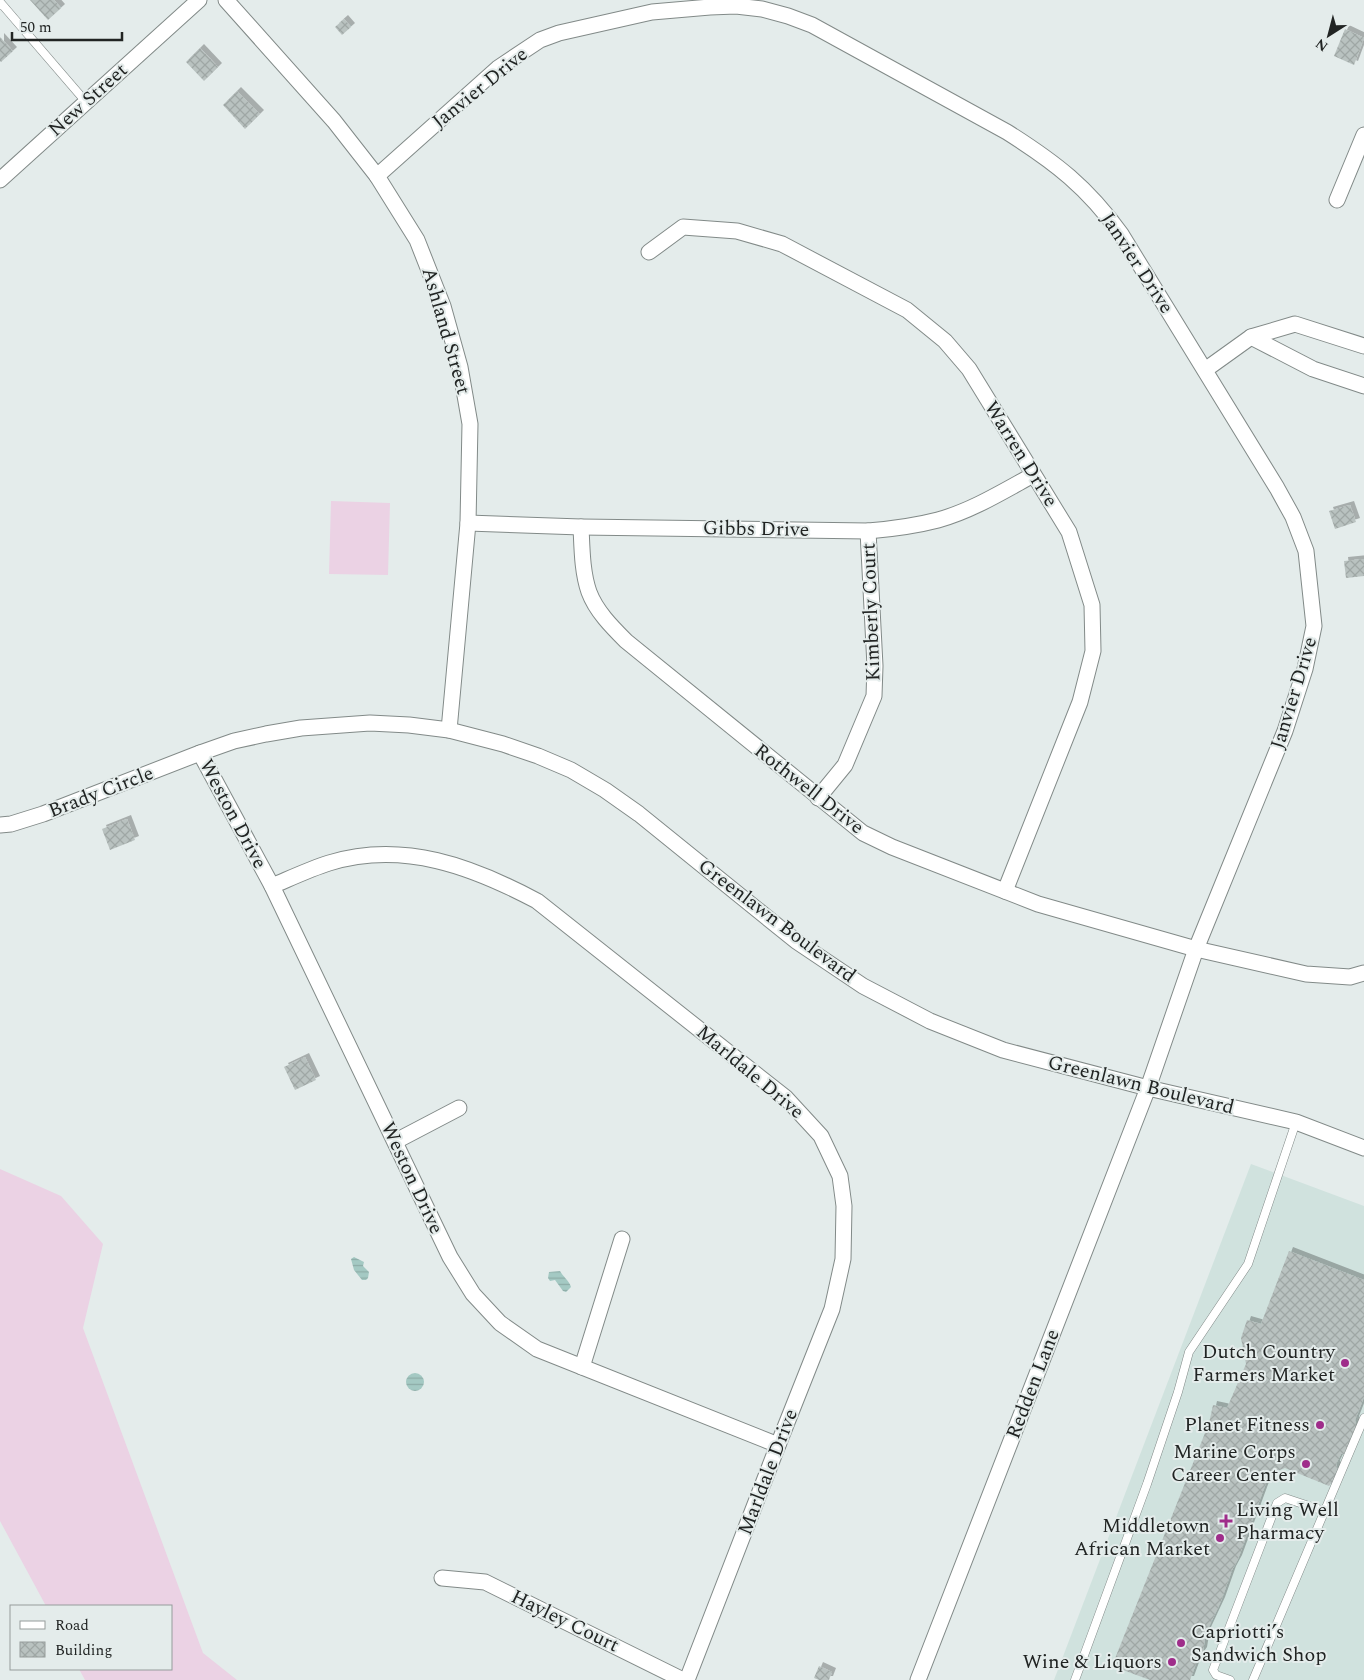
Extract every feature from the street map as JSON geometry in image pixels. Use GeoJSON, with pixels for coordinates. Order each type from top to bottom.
{"type":"FeatureCollection","features":[{"type":"Feature","properties":{"kind":"street","name":"New Street"},"geometry":{"type":"LineString","coordinates":[[0,180],[199,0]]}},
{"type":"Feature","properties":{"kind":"street","name":"Ashland Street"},"geometry":{"type":"LineString","coordinates":[[226,0],[334,121],[377,176],[417,240],[443,306],[460,367],[470,424],[468,523],[449,730]]}},
{"type":"Feature","properties":{"kind":"street","name":"Janvier Drive"},"geometry":{"type":"LineString","coordinates":[[377,176],[498,68],[533,44],[559,33],[651,6],[736,6],[762,9],[788,16],[812,26],[999,128],[1036,150],[1059,167],[1102,208],[1121,234],[1293,517],[1306,550],[1314,626],[1305,668],[1285,731],[1196,949],[1148,1088]]}},
{"type":"Feature","properties":{"kind":"street"},"geometry":{"type":"LineString","coordinates":[[1337,200],[1364,134]]}},
{"type":"Feature","properties":{"kind":"street","name":"Warren Drive"},"geometry":{"type":"LineString","coordinates":[[649,252],[683,227],[737,231],[782,244],[907,310],[945,341],[969,369],[1069,532],[1092,605],[1093,651],[1080,702],[1005,891]]}},
{"type":"Feature","properties":{"kind":"street"},"geometry":{"type":"LineString","coordinates":[[1205,370],[1251,337],[1295,324],[1364,346]]}},
{"type":"Feature","properties":{"kind":"street"},"geometry":{"type":"LineString","coordinates":[[1251,337],[1312,369],[1364,386]]}},
{"type":"Feature","properties":{"kind":"street","name":"Gibbs Drive"},"geometry":{"type":"LineString","coordinates":[[468,523],[581,527],[868,531],[908,527],[939,520],[976,505],[1033,475]]}},
{"type":"Feature","properties":{"kind":"street","name":"Rothwell Drive"},"geometry":{"type":"LineString","coordinates":[[581,527],[583,562],[589,592],[605,619],[626,641],[862,833],[892,847],[1038,904],[1196,949],[1306,974],[1350,977],[1364,973]]}},
{"type":"Feature","properties":{"kind":"street","name":"Kimberly Court"},"geometry":{"type":"LineString","coordinates":[[818,798],[845,764],[874,696],[875,666],[868,531]]}},
{"type":"Feature","properties":{"kind":"street","name":"Greenlawn Boulevard"},"geometry":{"type":"LineString","coordinates":[[200,752],[234,741],[266,734],[370,723],[449,730],[538,756],[570,770],[605,790],[639,814],[796,941],[863,986],[930,1021],[1004,1050],[1148,1088],[1296,1122],[1364,1148]]}},
{"type":"Feature","properties":{"kind":"street","name":"Brady Circle"},"geometry":{"type":"LineString","coordinates":[[0,825],[11,824],[43,814],[200,752]]}},
{"type":"Feature","properties":{"kind":"street","name":"Weston Drive"},"geometry":{"type":"LineString","coordinates":[[200,752],[272,886],[450,1257],[473,1294],[500,1323],[538,1349],[778,1445]]}},
{"type":"Feature","properties":{"kind":"street","name":"Marldale Drive"},"geometry":{"type":"LineString","coordinates":[[272,886],[330,863],[371,855],[414,856],[458,865],[499,881],[538,901],[786,1098],[821,1136],[840,1176],[844,1206],[843,1259],[832,1309],[687,1680]]}},
{"type":"Feature","properties":{"kind":"street","name":"Redden Lane"},"geometry":{"type":"LineString","coordinates":[[918,1680],[1148,1088]]}},
{"type":"Feature","properties":{"kind":"street"},"geometry":{"type":"LineString","coordinates":[[396,1142],[459,1108]]}},
{"type":"Feature","properties":{"kind":"street"},"geometry":{"type":"LineString","coordinates":[[582,1367],[622,1240]]}},
{"type":"Feature","properties":{"kind":"street","name":"Hayley Court"},"geometry":{"type":"LineString","coordinates":[[442,1578],[485,1582],[683,1680]]}},
{"type":"Feature","properties":{"kind":"lane"},"geometry":{"type":"LineString","coordinates":[[0,2],[86,102]]}},
{"type":"Feature","properties":{"kind":"lane"},"geometry":{"type":"LineString","coordinates":[[1075,1680],[1147,1484],[1178,1392],[1189,1352],[1248,1264],[1296,1122]]}},
{"type":"Feature","properties":{"kind":"lane"},"geometry":{"type":"LineString","coordinates":[[1253,1680],[1364,1418]]}},
{"type":"Feature","properties":{"kind":"lane"},"geometry":{"type":"LineString","coordinates":[[1230,1680],[1216,1675],[1213,1670],[1277,1503],[1285,1498],[1324,1511]]}},
{"type":"Feature","properties":{"kind":"shaded area"},"geometry":{"type":"Polygon","coordinates":[[[331,501],[390,503],[388,575],[329,574],[331,501]]]}},
{"type":"Feature","properties":{"kind":"shaded area"},"geometry":{"type":"Polygon","coordinates":[[[1251,1164],[1364,1206],[1364,1680],[1054,1680],[1251,1164]]]}},
{"type":"Feature","properties":{"kind":"shaded area"},"geometry":{"type":"Polygon","coordinates":[[[0,1169],[61,1196],[103,1244],[83,1328],[203,1653],[237,1680],[85,1680],[80,1670],[172,1670],[172,1605],[45,1605],[0,1521],[0,1169]]]}},
{"type":"Feature","properties":{"kind":"shaded area"},"geometry":{"type":"Polygon","coordinates":[[[354,1257],[364,1262],[363,1266],[369,1272],[366,1280],[362,1280],[354,1270],[351,1259],[354,1257]]]}},
{"type":"Feature","properties":{"kind":"shaded area"},"geometry":{"type":"Polygon","coordinates":[[[560,1271],[571,1287],[566,1292],[563,1291],[555,1280],[550,1281],[548,1278],[549,1272],[560,1271]]]}},
{"type":"Feature","properties":{"kind":"shaded area"},"geometry":{"type":"Polygon","coordinates":[[[415,1373],[421,1376],[424,1382],[421,1388],[415,1391],[409,1388],[406,1382],[409,1376],[415,1373]]]}},
{"type":"Feature","properties":{"kind":"building"},"geometry":{"type":"Polygon","coordinates":[[[30,0],[54,0],[61,8],[48,20],[30,0]]]}},
{"type":"Feature","properties":{"kind":"building"},"geometry":{"type":"Polygon","coordinates":[[[344,19],[351,27],[342,35],[335,27],[344,19]]]}},
{"type":"Feature","properties":{"kind":"building"},"geometry":{"type":"Polygon","coordinates":[[[1345,29],[1364,38],[1354,65],[1334,56],[1345,29]]]}},
{"type":"Feature","properties":{"kind":"building"},"geometry":{"type":"Polygon","coordinates":[[[0,37],[13,51],[1,62],[0,61],[0,37]]]}},
{"type":"Feature","properties":{"kind":"building"},"geometry":{"type":"Polygon","coordinates":[[[200,48],[218,67],[204,81],[186,62],[200,48]]]}},
{"type":"Feature","properties":{"kind":"building"},"geometry":{"type":"Polygon","coordinates":[[[237,91],[260,114],[245,129],[223,105],[237,91]]]}},
{"type":"Feature","properties":{"kind":"building"},"geometry":{"type":"Polygon","coordinates":[[[1350,505],[1356,522],[1335,529],[1329,511],[1350,505]]]}},
{"type":"Feature","properties":{"kind":"building"},"geometry":{"type":"Polygon","coordinates":[[[1364,559],[1364,576],[1346,578],[1344,561],[1364,559]]]}},
{"type":"Feature","properties":{"kind":"building"},"geometry":{"type":"Polygon","coordinates":[[[127,819],[135,840],[110,850],[102,829],[127,819]]]}},
{"type":"Feature","properties":{"kind":"building"},"geometry":{"type":"Polygon","coordinates":[[[305,1057],[316,1080],[295,1090],[284,1067],[305,1057]]]}},
{"type":"Feature","properties":{"kind":"building"},"geometry":{"type":"Polygon","coordinates":[[[1289,1251],[1364,1280],[1364,1397],[1355,1420],[1356,1426],[1344,1454],[1341,1454],[1336,1464],[1338,1472],[1329,1486],[1285,1468],[1272,1473],[1266,1483],[1238,1559],[1206,1633],[1203,1651],[1198,1658],[1190,1680],[1150,1680],[1112,1666],[1209,1423],[1213,1405],[1227,1408],[1246,1364],[1241,1338],[1247,1320],[1261,1324],[1289,1251]]]}},
{"type":"Feature","properties":{"kind":"building"},"geometry":{"type":"Polygon","coordinates":[[[819,1666],[832,1672],[829,1680],[814,1678],[819,1666]]]}},
{"type":"Feature","properties":{"kind":"place","name":"Dutch Country Farmers Market"},"geometry":{"type":"Point","coordinates":[1345,1363]}},
{"type":"Feature","properties":{"kind":"place","name":"Planet Fitness"},"geometry":{"type":"Point","coordinates":[1320,1425]}},
{"type":"Feature","properties":{"kind":"place","name":"Marine Corps Career Center"},"geometry":{"type":"Point","coordinates":[1306,1464]}},
{"type":"Feature","properties":{"kind":"place","name":"Living Well Pharmacy"},"geometry":{"type":"Point","coordinates":[1226,1521]}},
{"type":"Feature","properties":{"kind":"place","name":"Middletown African Market"},"geometry":{"type":"Point","coordinates":[1220,1538]}},
{"type":"Feature","properties":{"kind":"place","name":"Capriotti’s Sandwich Shop"},"geometry":{"type":"Point","coordinates":[1181,1643]}},
{"type":"Feature","properties":{"kind":"place","name":"Wine & Liquors"},"geometry":{"type":"Point","coordinates":[1172,1662]}}]}
